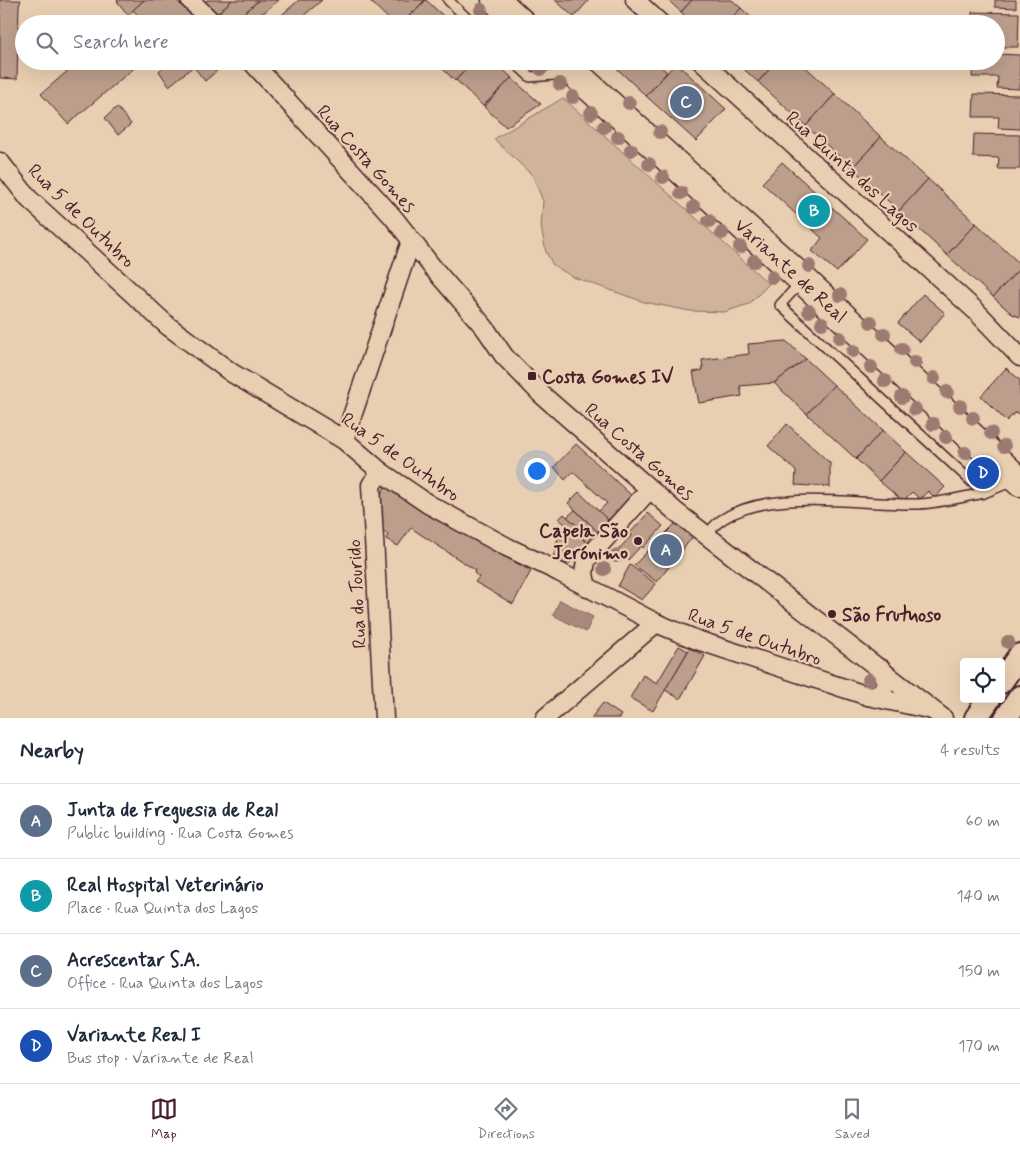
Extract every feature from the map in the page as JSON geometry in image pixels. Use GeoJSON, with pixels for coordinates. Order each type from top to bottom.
{"type":"FeatureCollection","features":[{"type":"Feature","properties":{"kind":"main road"},"geometry":{"type":"LineString","coordinates":[[496,0],[512,15]]}},
{"type":"Feature","properties":{"kind":"main road","name":"Variante de Real"},"geometry":{"type":"LineString","coordinates":[[571,70],[803,280],[1019,481]]}},
{"type":"Feature","properties":{"kind":"street"},"geometry":{"type":"LineString","coordinates":[[190,0],[205,15]]}},
{"type":"Feature","properties":{"kind":"street"},"geometry":{"type":"LineString","coordinates":[[636,0],[652,15]]}},
{"type":"Feature","properties":{"kind":"street","name":"Rua Costa Gomes"},"geometry":{"type":"LineString","coordinates":[[259,70],[393,217],[432,268],[485,328],[504,356],[542,394],[649,490],[938,714]]}},
{"type":"Feature","properties":{"kind":"street","name":"Rua Quinta dos Lagos"},"geometry":{"type":"LineString","coordinates":[[711,70],[976,311]]}},
{"type":"Feature","properties":{"kind":"street","name":"Rua 5 de Outubro"},"geometry":{"type":"LineString","coordinates":[[0,162],[29,199],[168,326],[232,373],[344,440],[381,472],[428,504],[507,547],[656,623],[697,640],[868,696],[938,714]]}},
{"type":"Feature","properties":{"kind":"street"},"geometry":{"type":"LineString","coordinates":[[344,440],[411,241]]}},
{"type":"Feature","properties":{"kind":"street"},"geometry":{"type":"LineString","coordinates":[[976,311],[1008,332],[1020,337]]}},
{"type":"Feature","properties":{"kind":"street"},"geometry":{"type":"LineString","coordinates":[[976,311],[1020,357]]}},
{"type":"Feature","properties":{"kind":"street","name":"Rua do Tourido"},"geometry":{"type":"LineString","coordinates":[[381,472],[371,485],[384,718]]}},
{"type":"Feature","properties":{"kind":"street"},"geometry":{"type":"LineString","coordinates":[[587,588],[584,574],[586,560],[649,490]]}},
{"type":"Feature","properties":{"kind":"street"},"geometry":{"type":"LineString","coordinates":[[545,718],[656,623]]}},
{"type":"Feature","properties":{"kind":"street"},"geometry":{"type":"LineString","coordinates":[[1005,676],[1020,655]]}},
{"type":"Feature","properties":{"kind":"street"},"geometry":{"type":"LineString","coordinates":[[868,696],[883,691],[886,677],[882,670]]}},
{"type":"Feature","properties":{"kind":"street"},"geometry":{"type":"LineString","coordinates":[[1006,718],[1020,697]]}},
{"type":"Feature","properties":{"kind":"street"},"geometry":{"type":"LineString","coordinates":[[976,718],[986,703]]}},
{"type":"Feature","properties":{"kind":"lane"},"geometry":{"type":"LineString","coordinates":[[448,0],[464,15]]}},
{"type":"Feature","properties":{"kind":"lane"},"geometry":{"type":"LineString","coordinates":[[522,70],[530,78],[558,70]]}},
{"type":"Feature","properties":{"kind":"lane"},"geometry":{"type":"LineString","coordinates":[[803,280],[780,305],[984,493]]}},
{"type":"Feature","properties":{"kind":"lane"},"geometry":{"type":"LineString","coordinates":[[706,535],[722,520],[747,509],[775,502],[829,501],[920,504],[984,493],[1019,481]]}},
{"type":"Feature","properties":{"kind":"shaded area"},"geometry":{"type":"Polygon","coordinates":[[[563,98],[769,284],[749,304],[724,312],[690,311],[644,302],[573,277],[553,265],[546,252],[541,227],[543,201],[533,176],[494,139],[563,98]]]}},
{"type":"Feature","properties":{"kind":"shaded area"},"geometry":{"type":"Polygon","coordinates":[[[560,600],[593,617],[586,632],[553,615],[560,600]]]}},
{"type":"Feature","properties":{"kind":"building"},"geometry":{"type":"Polygon","coordinates":[[[0,0],[21,0],[19,15],[15,15],[15,70],[17,70],[17,79],[0,78],[0,0]]]}},
{"type":"Feature","properties":{"kind":"building"},"geometry":{"type":"Polygon","coordinates":[[[118,0],[144,0],[128,15],[118,0]]]}},
{"type":"Feature","properties":{"kind":"building"},"geometry":{"type":"Polygon","coordinates":[[[144,0],[176,0],[191,15],[138,15],[133,10],[144,0]]]}},
{"type":"Feature","properties":{"kind":"building"},"geometry":{"type":"Polygon","coordinates":[[[207,0],[232,0],[216,15],[204,3],[207,0]]]}},
{"type":"Feature","properties":{"kind":"building"},"geometry":{"type":"Polygon","coordinates":[[[232,0],[259,0],[242,15],[216,15],[232,0]]]}},
{"type":"Feature","properties":{"kind":"building"},"geometry":{"type":"Polygon","coordinates":[[[259,0],[279,0],[261,15],[242,15],[259,0]]]}},
{"type":"Feature","properties":{"kind":"building"},"geometry":{"type":"Polygon","coordinates":[[[299,0],[322,0],[304,15],[282,15],[299,0]]]}},
{"type":"Feature","properties":{"kind":"building"},"geometry":{"type":"Polygon","coordinates":[[[425,0],[410,15],[385,15],[370,1],[425,0]]]}},
{"type":"Feature","properties":{"kind":"building"},"geometry":{"type":"Polygon","coordinates":[[[426,0],[442,15],[412,15],[426,0]]]}},
{"type":"Feature","properties":{"kind":"building"},"geometry":{"type":"Polygon","coordinates":[[[555,0],[589,0],[576,15],[572,15],[555,0]]]}},
{"type":"Feature","properties":{"kind":"building"},"geometry":{"type":"Polygon","coordinates":[[[668,0],[692,0],[681,12],[668,0]]]}},
{"type":"Feature","properties":{"kind":"building"},"geometry":{"type":"Polygon","coordinates":[[[692,0],[732,0],[741,8],[734,15],[684,15],[681,12],[692,0]]]}},
{"type":"Feature","properties":{"kind":"building"},"geometry":{"type":"Polygon","coordinates":[[[995,0],[1016,0],[1016,8],[995,7],[995,0]]]}},
{"type":"Feature","properties":{"kind":"building"},"geometry":{"type":"Polygon","coordinates":[[[741,8],[748,15],[734,15],[741,8]]]}},
{"type":"Feature","properties":{"kind":"building"},"geometry":{"type":"Polygon","coordinates":[[[972,12],[1019,13],[1018,47],[1005,47],[1005,15],[972,15],[972,12]]]}},
{"type":"Feature","properties":{"kind":"building"},"geometry":{"type":"Polygon","coordinates":[[[1005,54],[1020,55],[1019,89],[997,88],[998,77],[972,77],[972,70],[1005,70],[1005,54]]]}},
{"type":"Feature","properties":{"kind":"building"},"geometry":{"type":"Polygon","coordinates":[[[69,70],[132,70],[68,124],[41,94],[69,70]]]}},
{"type":"Feature","properties":{"kind":"building"},"geometry":{"type":"Polygon","coordinates":[[[160,70],[189,70],[169,86],[160,70]]]}},
{"type":"Feature","properties":{"kind":"building"},"geometry":{"type":"Polygon","coordinates":[[[196,70],[218,70],[205,81],[196,70]]]}},
{"type":"Feature","properties":{"kind":"building"},"geometry":{"type":"Polygon","coordinates":[[[444,70],[465,70],[455,81],[444,70]]]}},
{"type":"Feature","properties":{"kind":"building"},"geometry":{"type":"Polygon","coordinates":[[[465,70],[504,70],[512,78],[483,106],[456,80],[465,70]]]}},
{"type":"Feature","properties":{"kind":"building"},"geometry":{"type":"Polygon","coordinates":[[[619,70],[665,70],[667,72],[646,96],[619,70]]]}},
{"type":"Feature","properties":{"kind":"building"},"geometry":{"type":"Polygon","coordinates":[[[670,70],[684,70],[726,109],[696,141],[646,96],[670,70]]]}},
{"type":"Feature","properties":{"kind":"building"},"geometry":{"type":"Polygon","coordinates":[[[745,70],[769,70],[758,82],[745,70]]]}},
{"type":"Feature","properties":{"kind":"building"},"geometry":{"type":"Polygon","coordinates":[[[769,70],[809,70],[835,94],[806,126],[758,82],[769,70]]]}},
{"type":"Feature","properties":{"kind":"building"},"geometry":{"type":"Polygon","coordinates":[[[511,78],[541,104],[506,127],[484,107],[511,78]]]}},
{"type":"Feature","properties":{"kind":"building"},"geometry":{"type":"Polygon","coordinates":[[[835,94],[881,137],[852,168],[806,126],[835,94]]]}},
{"type":"Feature","properties":{"kind":"building"},"geometry":{"type":"Polygon","coordinates":[[[974,94],[1020,95],[1020,129],[998,128],[999,117],[973,117],[974,94]]]}},
{"type":"Feature","properties":{"kind":"building"},"geometry":{"type":"Polygon","coordinates":[[[117,107],[131,124],[118,135],[105,118],[117,107]]]}},
{"type":"Feature","properties":{"kind":"building"},"geometry":{"type":"Polygon","coordinates":[[[974,134],[1020,135],[1020,169],[998,169],[999,158],[973,157],[974,134]]]}},
{"type":"Feature","properties":{"kind":"building"},"geometry":{"type":"Polygon","coordinates":[[[881,137],[928,179],[899,211],[852,168],[881,137]]]}},
{"type":"Feature","properties":{"kind":"building"},"geometry":{"type":"Polygon","coordinates":[[[782,162],[867,239],[837,272],[812,251],[822,238],[762,183],[782,162]]]}},
{"type":"Feature","properties":{"kind":"building"},"geometry":{"type":"Polygon","coordinates":[[[928,179],[976,223],[947,255],[899,211],[928,179]]]}},
{"type":"Feature","properties":{"kind":"building"},"geometry":{"type":"Polygon","coordinates":[[[976,223],[1020,264],[1020,268],[993,297],[947,255],[976,223]]]}},
{"type":"Feature","properties":{"kind":"building"},"geometry":{"type":"Polygon","coordinates":[[[1018,270],[1020,272],[1020,317],[1012,314],[993,297],[1018,270]]]}},
{"type":"Feature","properties":{"kind":"building"},"geometry":{"type":"Polygon","coordinates":[[[923,294],[945,313],[920,342],[898,323],[923,294]]]}},
{"type":"Feature","properties":{"kind":"building"},"geometry":{"type":"Polygon","coordinates":[[[786,341],[806,359],[774,383],[740,386],[742,396],[699,403],[693,372],[703,370],[702,360],[749,354],[748,344],[786,341]]]}},
{"type":"Feature","properties":{"kind":"building"},"geometry":{"type":"Polygon","coordinates":[[[806,359],[834,385],[807,414],[774,383],[806,359]]]}},
{"type":"Feature","properties":{"kind":"building"},"geometry":{"type":"Polygon","coordinates":[[[1006,368],[1020,380],[1020,414],[1015,413],[1006,421],[981,396],[1006,368]]]}},
{"type":"Feature","properties":{"kind":"building"},"geometry":{"type":"Polygon","coordinates":[[[834,385],[883,430],[856,459],[807,414],[834,385]]]}},
{"type":"Feature","properties":{"kind":"building"},"geometry":{"type":"Polygon","coordinates":[[[787,424],[830,463],[830,487],[795,485],[796,471],[768,446],[787,424]]]}},
{"type":"Feature","properties":{"kind":"building"},"geometry":{"type":"Polygon","coordinates":[[[883,430],[906,452],[879,481],[856,459],[883,430]]]}},
{"type":"Feature","properties":{"kind":"building"},"geometry":{"type":"Polygon","coordinates":[[[576,444],[632,496],[608,520],[598,512],[607,503],[573,472],[565,480],[554,467],[576,444]]]}},
{"type":"Feature","properties":{"kind":"building"},"geometry":{"type":"Polygon","coordinates":[[[906,452],[945,487],[935,498],[928,491],[920,499],[912,492],[903,501],[879,481],[906,452]]]}},
{"type":"Feature","properties":{"kind":"building"},"geometry":{"type":"Polygon","coordinates":[[[387,484],[430,514],[531,571],[513,604],[475,582],[479,577],[474,573],[475,570],[411,528],[398,546],[386,539],[388,534],[379,530],[377,500],[387,484]]]}},
{"type":"Feature","properties":{"kind":"building"},"geometry":{"type":"Polygon","coordinates":[[[579,492],[608,520],[598,532],[568,503],[579,492]]]}},
{"type":"Feature","properties":{"kind":"building"},"geometry":{"type":"Polygon","coordinates":[[[575,510],[598,532],[592,539],[567,517],[575,510]]]}},
{"type":"Feature","properties":{"kind":"building","name":"Capela São Jerónimo"},"geometry":{"type":"Polygon","coordinates":[[[648,513],[663,526],[643,548],[641,546],[628,560],[618,550],[648,513]]]}},
{"type":"Feature","properties":{"kind":"building"},"geometry":{"type":"Polygon","coordinates":[[[564,514],[592,539],[588,543],[559,519],[564,514]]]}},
{"type":"Feature","properties":{"kind":"building"},"geometry":{"type":"Polygon","coordinates":[[[678,521],[694,535],[657,582],[634,565],[678,521]]]}},
{"type":"Feature","properties":{"kind":"building"},"geometry":{"type":"Polygon","coordinates":[[[568,527],[588,543],[570,563],[563,564],[553,558],[558,537],[568,527]]]}},
{"type":"Feature","properties":{"kind":"building"},"geometry":{"type":"Polygon","coordinates":[[[630,565],[656,584],[642,600],[618,586],[630,565]]]}},
{"type":"Feature","properties":{"kind":"building"},"geometry":{"type":"Polygon","coordinates":[[[679,646],[688,651],[653,711],[630,698],[643,675],[657,683],[679,646]]]}},
{"type":"Feature","properties":{"kind":"building"},"geometry":{"type":"Polygon","coordinates":[[[690,648],[705,656],[680,699],[665,690],[690,648]]]}},
{"type":"Feature","properties":{"kind":"building"},"geometry":{"type":"Polygon","coordinates":[[[603,703],[621,715],[619,718],[591,718],[603,703]]]}},
{"type":"Feature","properties":{"kind":"place","name":"Acrescentar S.A."},"geometry":{"type":"Point","coordinates":[686,102]}},
{"type":"Feature","properties":{"kind":"place","name":"Real Hospital Veterinário"},"geometry":{"type":"Point","coordinates":[814,211]}},
{"type":"Feature","properties":{"kind":"place","name":"Costa Gomes IV"},"geometry":{"type":"Point","coordinates":[532,376]}},
{"type":"Feature","properties":{"kind":"place","name":"Variante Real I"},"geometry":{"type":"Point","coordinates":[983,473]}},
{"type":"Feature","properties":{"kind":"place","name":"Capela São Jerónimo"},"geometry":{"type":"Point","coordinates":[638,541]}},
{"type":"Feature","properties":{"kind":"place","name":"Junta de Freguesia de Real"},"geometry":{"type":"Point","coordinates":[666,550]}},
{"type":"Feature","properties":{"kind":"place","name":"São Frutuoso"},"geometry":{"type":"Point","coordinates":[832,614]}}]}
